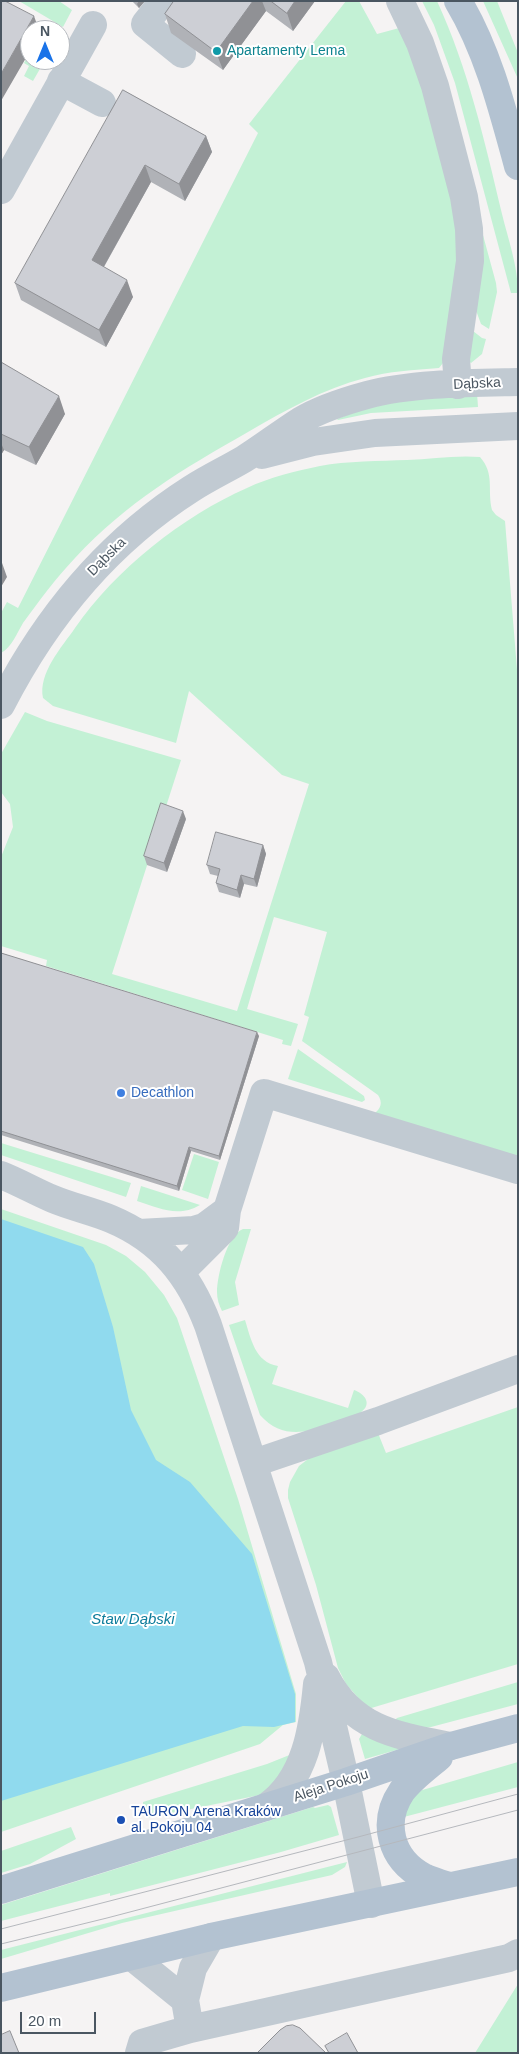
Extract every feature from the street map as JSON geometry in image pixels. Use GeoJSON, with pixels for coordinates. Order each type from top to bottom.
{"type":"FeatureCollection","features":[{"type":"Feature","properties":{"kind":"main road"},"geometry":{"type":"LineString","coordinates":[[458,1],[479,44],[495,89],[518,166]]}},
{"type":"Feature","properties":{"kind":"main road","name":"Aleja Pokoju"},"geometry":{"type":"LineString","coordinates":[[1,1890],[346,1782],[451,1746],[518,1728]]}},
{"type":"Feature","properties":{"kind":"main road"},"geometry":{"type":"LineString","coordinates":[[449,1886],[423,1877],[412,1869],[397,1851],[390,1828],[392,1811],[402,1792],[411,1780],[451,1746]]}},
{"type":"Feature","properties":{"kind":"main road"},"geometry":{"type":"LineString","coordinates":[[1,1988],[211,1937],[518,1872]]}},
{"type":"Feature","properties":{"kind":"street"},"geometry":{"type":"LineString","coordinates":[[163,1],[145,24],[182,54]]}},
{"type":"Feature","properties":{"kind":"street"},"geometry":{"type":"LineString","coordinates":[[400,1],[420,43],[434,86],[464,197],[469,229],[470,261],[456,359],[458,385]]}},
{"type":"Feature","properties":{"kind":"street"},"geometry":{"type":"LineString","coordinates":[[1,190],[93,25]]}},
{"type":"Feature","properties":{"kind":"street"},"geometry":{"type":"LineString","coordinates":[[62,81],[102,103]]}},
{"type":"Feature","properties":{"kind":"street","name":"Dąbska"},"geometry":{"type":"LineString","coordinates":[[3,696],[59,610],[98,564],[137,529],[176,499],[244,459],[302,420],[337,404],[368,395],[400,389],[518,382]]}},
{"type":"Feature","properties":{"kind":"street","name":"Dąbska"},"geometry":{"type":"LineString","coordinates":[[244,459],[314,442],[374,433],[518,426]]}},
{"type":"Feature","properties":{"kind":"street"},"geometry":{"type":"LineString","coordinates":[[181,1272],[225,1228],[227,1210],[264,1093],[518,1170]]}},
{"type":"Feature","properties":{"kind":"street"},"geometry":{"type":"LineString","coordinates":[[1,1175],[53,1199],[110,1218],[138,1233],[162,1251],[192,1287],[208,1324],[318,1662],[346,1782],[371,1904]]}},
{"type":"Feature","properties":{"kind":"street"},"geometry":{"type":"LineString","coordinates":[[1,1193],[53,1199]]}},
{"type":"Feature","properties":{"kind":"street"},"geometry":{"type":"LineString","coordinates":[[138,1233],[194,1230],[204,1227],[227,1210]]}},
{"type":"Feature","properties":{"kind":"street"},"geometry":{"type":"LineString","coordinates":[[254,1463],[378,1421],[518,1369]]}},
{"type":"Feature","properties":{"kind":"street"},"geometry":{"type":"LineString","coordinates":[[318,1662],[334,1691],[362,1719],[377,1728],[402,1737],[451,1746]]}},
{"type":"Feature","properties":{"kind":"street"},"geometry":{"type":"LineString","coordinates":[[266,1807],[290,1784],[302,1760],[312,1722],[318,1662]]}},
{"type":"Feature","properties":{"kind":"street"},"geometry":{"type":"LineString","coordinates":[[190,2029],[185,2000],[193,1968],[211,1937]]}},
{"type":"Feature","properties":{"kind":"street"},"geometry":{"type":"LineString","coordinates":[[139,2053],[142,2043],[190,2029],[509,1958],[518,1953]]}},
{"type":"Feature","properties":{"kind":"street"},"geometry":{"type":"LineString","coordinates":[[132,1957],[185,2000]]}},
{"type":"Feature","properties":{"kind":"green space"},"geometry":{"type":"Polygon","coordinates":[[[19,1],[59,1],[72,10],[67,20],[51,20],[19,1]]]}},
{"type":"Feature","properties":{"kind":"green space"},"geometry":{"type":"Polygon","coordinates":[[[346,1],[359,1],[377,34],[403,27],[417,64],[457,208],[457,297],[447,358],[439,368],[383,374],[334,388],[276,416],[178,473],[135,503],[75,558],[23,623],[11,644],[1,653],[1,613],[7,602],[18,608],[258,133],[249,124],[346,1]]]}},
{"type":"Feature","properties":{"kind":"green space"},"geometry":{"type":"Polygon","coordinates":[[[422,1],[437,1],[467,79],[512,253],[518,293],[511,293],[455,83],[434,25],[422,1]]]}},
{"type":"Feature","properties":{"kind":"green space"},"geometry":{"type":"Polygon","coordinates":[[[483,1],[497,1],[518,53],[518,79],[483,1]]]}},
{"type":"Feature","properties":{"kind":"green space"},"geometry":{"type":"Polygon","coordinates":[[[27,70],[39,70],[33,81],[24,76],[27,70]]]}},
{"type":"Feature","properties":{"kind":"green space"},"geometry":{"type":"Polygon","coordinates":[[[474,202],[496,283],[497,292],[489,329],[481,324],[474,305],[474,202]]]}},
{"type":"Feature","properties":{"kind":"green space"},"geometry":{"type":"Polygon","coordinates":[[[473,331],[486,339],[482,354],[471,363],[468,360],[473,331]]]}},
{"type":"Feature","properties":{"kind":"green space"},"geometry":{"type":"Polygon","coordinates":[[[477,393],[478,407],[371,413],[337,419],[373,404],[477,393]]]}},
{"type":"Feature","properties":{"kind":"green space"},"geometry":{"type":"Polygon","coordinates":[[[480,457],[488,469],[492,510],[505,521],[518,682],[518,1158],[374,1114],[381,1105],[378,1095],[302,1041],[309,1017],[304,1015],[327,932],[274,917],[247,1009],[298,1024],[291,1046],[282,1044],[283,1040],[46,966],[47,960],[1,946],[1,857],[13,827],[10,804],[1,792],[1,754],[25,712],[47,721],[181,760],[112,974],[237,1011],[309,784],[282,775],[189,691],[176,743],[53,706],[43,698],[44,679],[52,661],[91,606],[130,566],[175,529],[223,500],[265,481],[292,472],[320,466],[341,463],[480,457]]]}},
{"type":"Feature","properties":{"kind":"green space"},"geometry":{"type":"Polygon","coordinates":[[[298,1049],[364,1096],[365,1100],[362,1102],[288,1079],[298,1049]]]}},
{"type":"Feature","properties":{"kind":"green space"},"geometry":{"type":"Polygon","coordinates":[[[1,1143],[131,1183],[126,1197],[1,1155],[1,1143]]]}},
{"type":"Feature","properties":{"kind":"green space"},"geometry":{"type":"Polygon","coordinates":[[[194,1154],[219,1162],[208,1199],[182,1190],[194,1154]]]}},
{"type":"Feature","properties":{"kind":"green space"},"geometry":{"type":"Polygon","coordinates":[[[141,1186],[200,1205],[184,1211],[176,1211],[137,1201],[141,1186]]]}},
{"type":"Feature","properties":{"kind":"green space","name":"Staw Dąbski"},"geometry":{"type":"Polygon","coordinates":[[[1,1209],[106,1245],[126,1256],[145,1272],[164,1295],[177,1318],[238,1499],[296,1694],[296,1722],[283,1725],[260,1744],[1,1832],[1,1209]]]}},
{"type":"Feature","properties":{"kind":"green space"},"geometry":{"type":"Polygon","coordinates":[[[243,1229],[251,1229],[235,1282],[239,1305],[222,1311],[218,1302],[217,1292],[221,1267],[232,1239],[243,1229]]]}},
{"type":"Feature","properties":{"kind":"green space"},"geometry":{"type":"Polygon","coordinates":[[[245,1320],[252,1342],[259,1355],[270,1364],[278,1366],[272,1384],[348,1408],[354,1390],[366,1400],[367,1403],[364,1410],[321,1428],[308,1431],[295,1432],[271,1425],[260,1415],[229,1325],[245,1320]]]}},
{"type":"Feature","properties":{"kind":"green space"},"geometry":{"type":"Polygon","coordinates":[[[518,1407],[518,1664],[368,1709],[346,1684],[338,1668],[316,1585],[288,1498],[290,1482],[299,1466],[312,1456],[378,1433],[386,1453],[518,1407]]]}},
{"type":"Feature","properties":{"kind":"green space"},"geometry":{"type":"Polygon","coordinates":[[[518,1682],[518,1704],[425,1728],[392,1723],[397,1718],[518,1682]]]}},
{"type":"Feature","properties":{"kind":"green space"},"geometry":{"type":"Polygon","coordinates":[[[362,1734],[400,1749],[365,1759],[359,1739],[362,1734]]]}},
{"type":"Feature","properties":{"kind":"green space"},"geometry":{"type":"Polygon","coordinates":[[[297,1752],[288,1772],[260,1795],[147,1818],[143,1802],[267,1764],[297,1752]]]}},
{"type":"Feature","properties":{"kind":"green space"},"geometry":{"type":"Polygon","coordinates":[[[518,1762],[518,1787],[400,1818],[401,1813],[419,1791],[518,1762]]]}},
{"type":"Feature","properties":{"kind":"green space"},"geometry":{"type":"Polygon","coordinates":[[[328,1805],[331,1807],[339,1835],[110,1896],[110,1893],[1,1921],[1,1905],[313,1807],[328,1805]]]}},
{"type":"Feature","properties":{"kind":"green space"},"geometry":{"type":"Polygon","coordinates":[[[71,1827],[76,1839],[30,1864],[1,1873],[1,1851],[71,1827]]]}},
{"type":"Feature","properties":{"kind":"green space"},"geometry":{"type":"Polygon","coordinates":[[[347,1862],[345,1867],[332,1875],[122,1923],[1,1959],[1,1950],[347,1862]]]}},
{"type":"Feature","properties":{"kind":"green space"},"geometry":{"type":"Polygon","coordinates":[[[518,1984],[518,2053],[475,2053],[518,1984]]]}},
{"type":"Feature","properties":{"kind":"water","name":"Staw Dąbski"},"geometry":{"type":"Polygon","coordinates":[[[1,1219],[83,1247],[94,1264],[113,1327],[131,1410],[156,1460],[190,1482],[252,1554],[295,1694],[295,1722],[274,1727],[243,1726],[1,1801],[1,1219]]]}},
{"type":"Feature","properties":{"kind":"building"},"geometry":{"type":"Polygon","coordinates":[[[1,1],[5,1],[34,16],[32,20],[20,20],[20,41],[1,74],[1,1]]]}},
{"type":"Feature","properties":{"kind":"building"},"geometry":{"type":"Polygon","coordinates":[[[174,1],[253,1],[216,52],[165,14],[174,1]]]}},
{"type":"Feature","properties":{"kind":"building"},"geometry":{"type":"Polygon","coordinates":[[[271,1],[295,1],[287,13],[271,1]]]}},
{"type":"Feature","properties":{"kind":"building"},"geometry":{"type":"Polygon","coordinates":[[[123,90],[206,136],[179,184],[145,165],[92,260],[127,280],[99,330],[15,283],[123,90]]]}},
{"type":"Feature","properties":{"kind":"building"},"geometry":{"type":"Polygon","coordinates":[[[1,362],[59,396],[29,447],[1,434],[1,362]]]}},
{"type":"Feature","properties":{"kind":"building"},"geometry":{"type":"Polygon","coordinates":[[[161,803],[183,811],[164,863],[144,856],[161,803]]]}},
{"type":"Feature","properties":{"kind":"building"},"geometry":{"type":"Polygon","coordinates":[[[216,832],[263,845],[254,879],[241,875],[237,890],[216,883],[220,869],[207,865],[216,832]]]}},
{"type":"Feature","properties":{"kind":"building","name":"Decathlon"},"geometry":{"type":"Polygon","coordinates":[[[1,953],[257,1032],[219,1156],[189,1147],[177,1186],[1,1131],[1,953]]]}},
{"type":"Feature","properties":{"kind":"building"},"geometry":{"type":"Polygon","coordinates":[[[293,2025],[300,2028],[326,2053],[257,2053],[280,2030],[286,2026],[293,2025]]]}},
{"type":"Feature","properties":{"kind":"building"},"geometry":{"type":"Polygon","coordinates":[[[10,2031],[19,2053],[1,2053],[1,2035],[10,2031]]]}},
{"type":"Feature","properties":{"kind":"building"},"geometry":{"type":"Polygon","coordinates":[[[347,2033],[358,2053],[329,2053],[325,2046],[347,2033]]]}},
{"type":"Feature","properties":{"kind":"tram line"},"geometry":{"type":"LineString","coordinates":[[1,1929],[518,1794]]}},
{"type":"Feature","properties":{"kind":"tram line"},"geometry":{"type":"LineString","coordinates":[[1,1944],[518,1810]]}},
{"type":"Feature","properties":{"kind":"place","name":"Apartamenty Lema"},"geometry":{"type":"Point","coordinates":[217,51]}},
{"type":"Feature","properties":{"kind":"place","name":"Decathlon"},"geometry":{"type":"Point","coordinates":[121,1093]}},
{"type":"Feature","properties":{"kind":"place","name":"TAURON Arena Kraków al. Pokoju 04"},"geometry":{"type":"Point","coordinates":[121,1820]}}]}
